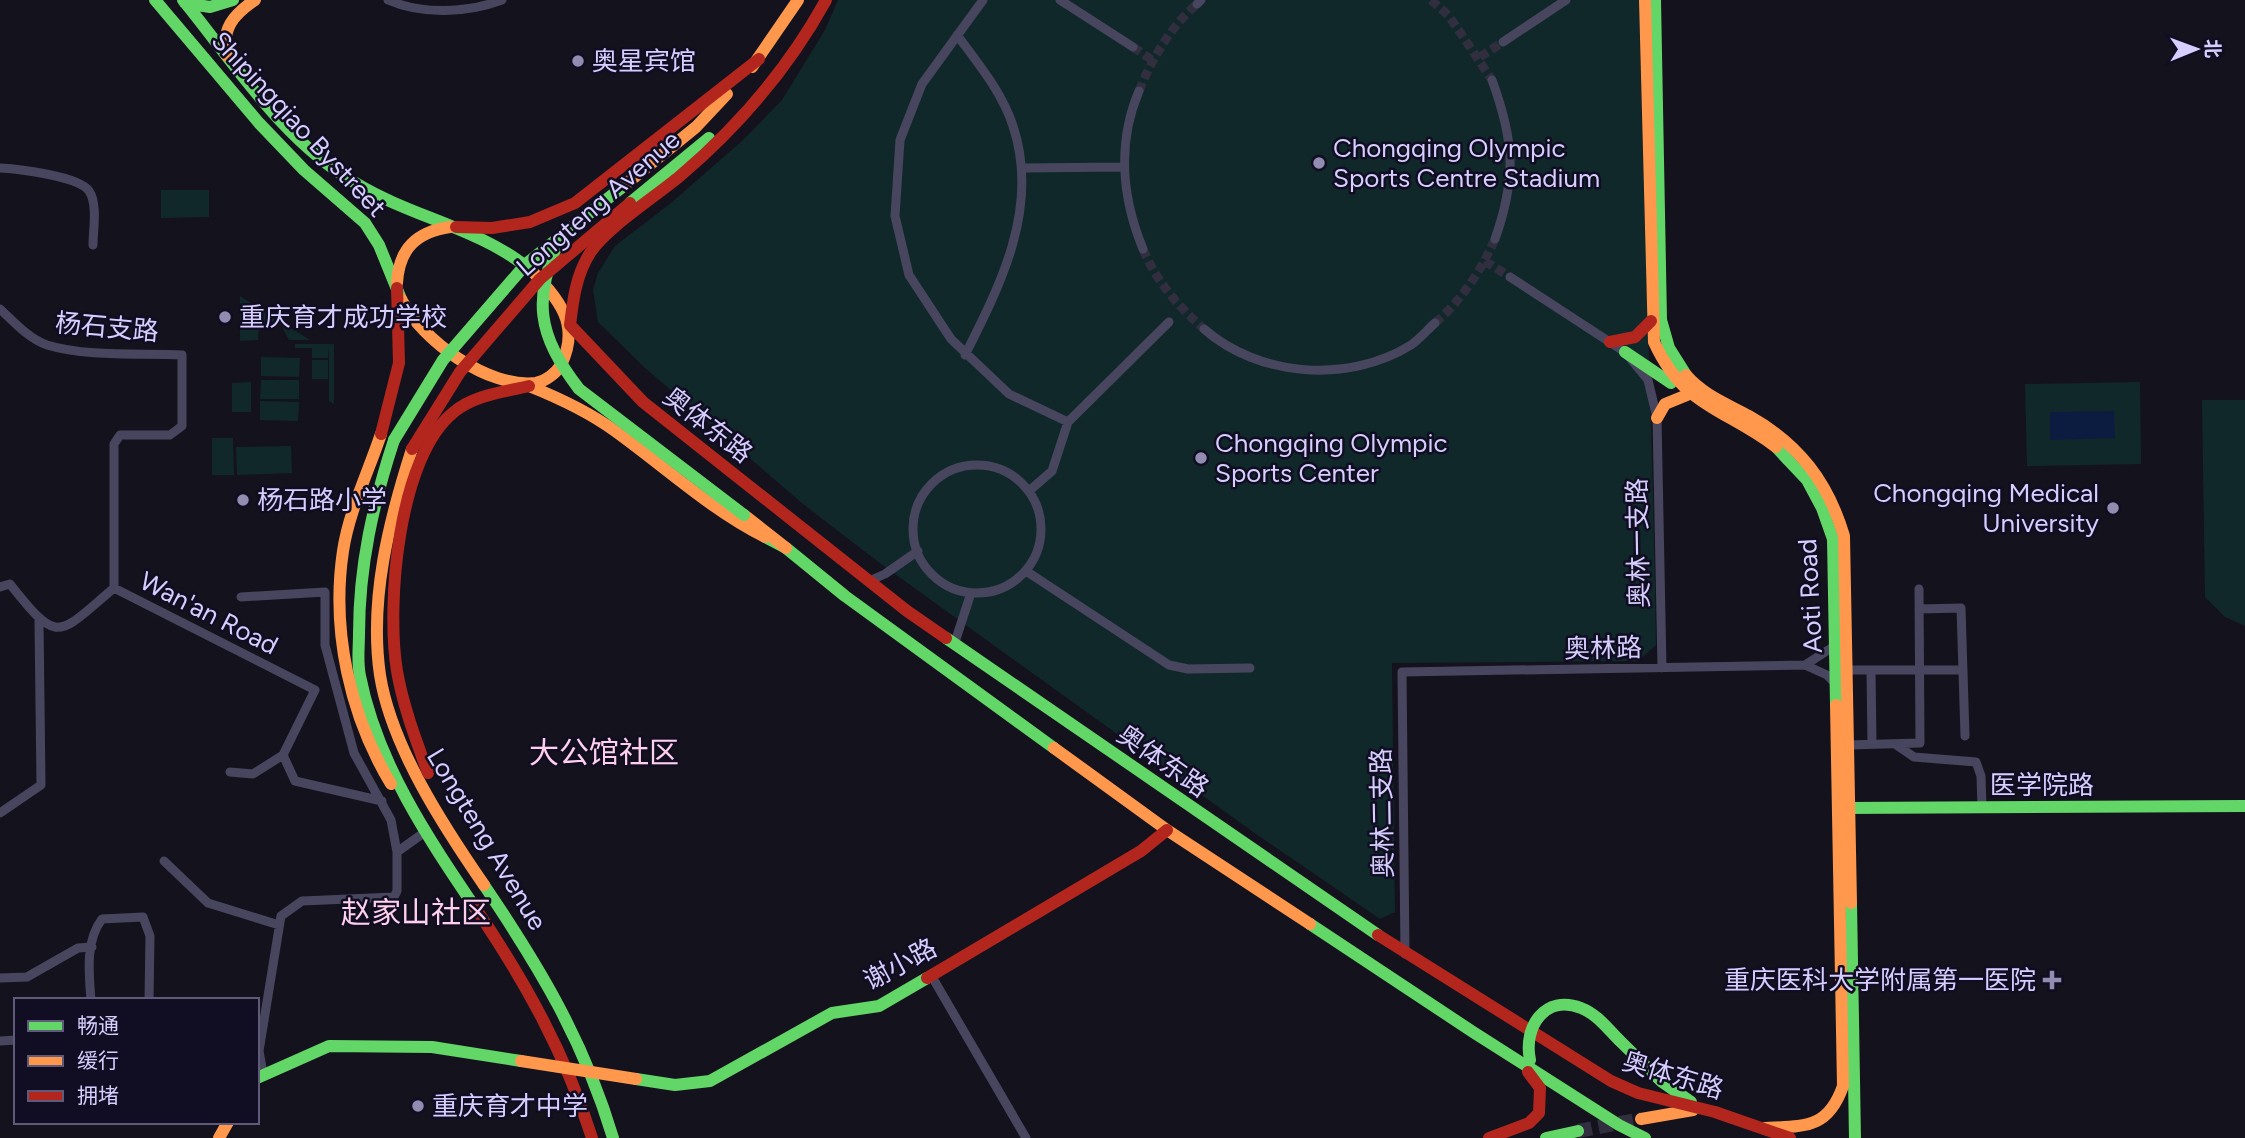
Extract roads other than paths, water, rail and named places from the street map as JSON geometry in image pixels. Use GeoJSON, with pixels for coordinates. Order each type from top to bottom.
{"type":"FeatureCollection","features":[{"type":"Feature","properties":{"kind":"main road","name":"Shipingqiao Bystreet"},"geometry":{"type":"LineString","coordinates":[[155,0],[272,137],[366,225],[379,245],[397,288]]}},
{"type":"Feature","properties":{"kind":"main road"},"geometry":{"type":"LineString","coordinates":[[229,60],[224,31],[228,21],[255,0]]}},
{"type":"Feature","properties":{"kind":"main road"},"geometry":{"type":"LineString","coordinates":[[423,829],[377,765],[358,722],[348,678],[342,621],[342,570],[348,525],[388,411],[399,363],[397,288],[404,249],[416,236],[434,228],[492,228],[530,222],[575,203],[759,59],[798,0]]}},
{"type":"Feature","properties":{"kind":"main road","name":"Longteng Avenue"},"geometry":{"type":"LineString","coordinates":[[613,1138],[598,1087],[573,1026],[541,970],[456,843],[428,796],[397,732],[380,673],[378,593],[393,508],[412,449],[460,372],[540,279],[705,142],[775,71],[816,0]]}},
{"type":"Feature","properties":{"kind":"main road"},"geometry":{"type":"LineString","coordinates":[[456,843],[412,735],[399,688],[391,604],[394,566],[412,485],[422,459],[444,421],[470,402],[546,382],[566,360],[574,289],[586,258],[597,244],[695,165],[753,109],[783,72],[826,0]]}},
{"type":"Feature","properties":{"kind":"main road","name":"Aoti Road"},"geometry":{"type":"LineString","coordinates":[[1645,0],[1651,321],[1654,342],[1662,363],[1687,395],[1777,448],[1807,478],[1822,503],[1834,551],[1836,684],[1855,1138]]}},
{"type":"Feature","properties":{"kind":"main road","name":"Aoti Road"},"geometry":{"type":"LineString","coordinates":[[1655,0],[1661,320],[1665,338],[1678,366],[1697,389],[1785,440],[1816,473],[1832,498],[1844,536],[1847,563],[1847,745],[1843,808],[1843,1086],[1834,1110],[1817,1123],[1764,1128]]}},
{"type":"Feature","properties":{"kind":"main road","name":"Shipingqiao Bystreet"},"geometry":{"type":"LineString","coordinates":[[184,2],[229,60],[287,127],[340,174],[379,196],[456,227]]}},
{"type":"Feature","properties":{"kind":"main road"},"geometry":{"type":"LineString","coordinates":[[184,2],[207,8],[228,3]]}},
{"type":"Feature","properties":{"kind":"main road"},"geometry":{"type":"LineString","coordinates":[[228,3],[221,16],[228,21]]}},
{"type":"Feature","properties":{"kind":"main road","name":"Longteng Avenue"},"geometry":{"type":"LineString","coordinates":[[592,1138],[578,1091],[534,1000],[423,829],[378,740],[359,676],[358,592],[373,502],[394,440],[443,360],[526,264],[695,127],[759,59]]}},
{"type":"Feature","properties":{"kind":"main road"},"geometry":{"type":"LineString","coordinates":[[456,227],[500,244],[536,273],[561,306],[570,325]]}},
{"type":"Feature","properties":{"kind":"main road"},"geometry":{"type":"LineString","coordinates":[[561,236],[550,258],[541,296],[548,346],[561,367],[579,389],[786,548]]}},
{"type":"Feature","properties":{"kind":"main road"},"geometry":{"type":"LineString","coordinates":[[397,288],[410,316],[429,336],[453,354],[493,376],[528,386]]}},
{"type":"Feature","properties":{"kind":"main road"},"geometry":{"type":"LineString","coordinates":[[1610,342],[1635,337],[1651,321]]}},
{"type":"Feature","properties":{"kind":"main road","name":"奥体东路"},"geometry":{"type":"LineString","coordinates":[[570,325],[643,402],[869,581],[954,645],[1405,954],[1611,1082],[1638,1093],[1701,1108],[1790,1138]]}},
{"type":"Feature","properties":{"kind":"main road"},"geometry":{"type":"LineString","coordinates":[[1625,352],[1687,395]]}},
{"type":"Feature","properties":{"kind":"main road","name":"奥体东路"},"geometry":{"type":"LineString","coordinates":[[528,386],[568,402],[613,429],[737,523],[786,548],[845,596],[1167,830],[1525,1061]]}},
{"type":"Feature","properties":{"kind":"main road"},"geometry":{"type":"LineString","coordinates":[[1657,418],[1669,400],[1687,395]]}},
{"type":"Feature","properties":{"kind":"main road","name":"医学院路"},"geometry":{"type":"LineString","coordinates":[[1843,808],[2245,806]]}},
{"type":"Feature","properties":{"kind":"main road","name":"谢小路"},"geometry":{"type":"LineString","coordinates":[[260,1076],[329,1046],[432,1046],[675,1085],[709,1081],[832,1013],[880,1006],[1148,847],[1167,830]]}},
{"type":"Feature","properties":{"kind":"main road"},"geometry":{"type":"LineString","coordinates":[[1489,1138],[1528,1124],[1539,1113],[1540,1088],[1525,1061],[1526,1047],[1531,1025],[1540,1014],[1557,1006],[1581,1008],[1661,1081],[1701,1108]]}},
{"type":"Feature","properties":{"kind":"main road"},"geometry":{"type":"LineString","coordinates":[[1525,1061],[1541,1076],[1619,1125],[1645,1138]]}},
{"type":"Feature","properties":{"kind":"main road"},"geometry":{"type":"LineString","coordinates":[[1641,1119],[1701,1108]]}},
{"type":"Feature","properties":{"kind":"main road"},"geometry":{"type":"LineString","coordinates":[[1546,1138],[1578,1131]]}},
{"type":"Feature","properties":{"kind":"street"},"geometry":{"type":"LineString","coordinates":[[388,0],[403,7],[457,10],[502,0]]}},
{"type":"Feature","properties":{"kind":"street"},"geometry":{"type":"LineString","coordinates":[[984,0],[922,84],[900,140],[895,216],[909,275],[951,339],[1009,394],[1068,422]]}},
{"type":"Feature","properties":{"kind":"street"},"geometry":{"type":"LineString","coordinates":[[1060,0],[1132,47]]}},
{"type":"Feature","properties":{"kind":"street"},"geometry":{"type":"LineString","coordinates":[[1503,42],[1566,0]]}},
{"type":"Feature","properties":{"kind":"street"},"geometry":{"type":"LineString","coordinates":[[957,34],[987,76],[1013,125],[1022,168],[1018,232],[1001,283],[965,355]]}},
{"type":"Feature","properties":{"kind":"street"},"geometry":{"type":"LineString","coordinates":[[1492,79],[1507,123],[1512,148],[1506,210],[1495,239]]}},
{"type":"Feature","properties":{"kind":"street"},"geometry":{"type":"LineString","coordinates":[[1139,91],[1130,112],[1123,167],[1131,222],[1143,249]]}},
{"type":"Feature","properties":{"kind":"street"},"geometry":{"type":"LineString","coordinates":[[1022,168],[1123,167]]}},
{"type":"Feature","properties":{"kind":"street"},"geometry":{"type":"LineString","coordinates":[[0,168],[78,182],[89,190],[93,202],[93,245]]}},
{"type":"Feature","properties":{"kind":"street","name":"奥林一支路"},"geometry":{"type":"LineString","coordinates":[[1510,277],[1625,352],[1648,380],[1657,418],[1662,668]]}},
{"type":"Feature","properties":{"kind":"street","name":"杨石支路"},"geometry":{"type":"LineString","coordinates":[[0,309],[22,330],[45,345],[75,350],[182,355],[182,426],[170,435],[120,435],[114,444],[114,589]]}},
{"type":"Feature","properties":{"kind":"street"},"geometry":{"type":"LineString","coordinates":[[1029,491],[1052,471],[1068,422],[1169,322]]}},
{"type":"Feature","properties":{"kind":"street"},"geometry":{"type":"LineString","coordinates":[[1204,329],[1223,346],[1275,366],[1324,371],[1371,363],[1411,345],[1435,323]]}},
{"type":"Feature","properties":{"kind":"street"},"geometry":{"type":"LineString","coordinates":[[973,465],[995,467],[1014,476],[1029,491],[1038,510],[1041,532],[1037,553],[1026,571],[1001,588],[971,593],[952,588],[935,577],[918,551],[914,540],[914,519],[921,498],[934,481],[952,470],[973,465]]}},
{"type":"Feature","properties":{"kind":"street"},"geometry":{"type":"LineString","coordinates":[[869,581],[885,574],[918,551]]}},
{"type":"Feature","properties":{"kind":"street"},"geometry":{"type":"LineString","coordinates":[[1026,571],[1169,665],[1188,669],[1250,667]]}},
{"type":"Feature","properties":{"kind":"street"},"geometry":{"type":"LineString","coordinates":[[0,587],[10,584],[39,621],[41,785],[0,813]]}},
{"type":"Feature","properties":{"kind":"street","name":"Wan'an Road"},"geometry":{"type":"LineString","coordinates":[[39,621],[58,628],[70,625],[114,589],[315,690],[283,755]]}},
{"type":"Feature","properties":{"kind":"street"},"geometry":{"type":"LineString","coordinates":[[1847,745],[1920,743],[1919,589]]}},
{"type":"Feature","properties":{"kind":"street"},"geometry":{"type":"LineString","coordinates":[[241,597],[325,592],[325,645],[354,753],[391,820],[397,852],[397,891],[394,897],[302,901],[281,916],[260,1051],[260,1076]]}},
{"type":"Feature","properties":{"kind":"street"},"geometry":{"type":"LineString","coordinates":[[954,645],[971,593]]}},
{"type":"Feature","properties":{"kind":"street"},"geometry":{"type":"LineString","coordinates":[[1919,609],[1961,608],[1965,736]]}},
{"type":"Feature","properties":{"kind":"street"},"geometry":{"type":"LineString","coordinates":[[1805,665],[1836,645]]}},
{"type":"Feature","properties":{"kind":"street"},"geometry":{"type":"LineString","coordinates":[[1805,665],[1826,675],[1836,684]]}},
{"type":"Feature","properties":{"kind":"street","name":"奥林路"},"geometry":{"type":"LineString","coordinates":[[1402,672],[1805,665]]}},
{"type":"Feature","properties":{"kind":"street"},"geometry":{"type":"LineString","coordinates":[[1847,670],[1963,670]]}},
{"type":"Feature","properties":{"kind":"street"},"geometry":{"type":"LineString","coordinates":[[1871,670],[1872,744]]}},
{"type":"Feature","properties":{"kind":"street","name":"奥林二支路"},"geometry":{"type":"LineString","coordinates":[[1402,672],[1405,954]]}},
{"type":"Feature","properties":{"kind":"street"},"geometry":{"type":"LineString","coordinates":[[1895,744],[1914,757],[1976,762],[1981,776],[1982,808]]}},
{"type":"Feature","properties":{"kind":"street"},"geometry":{"type":"LineString","coordinates":[[230,772],[253,774],[283,755],[295,781],[382,801]]}},
{"type":"Feature","properties":{"kind":"street"},"geometry":{"type":"LineString","coordinates":[[397,852],[423,829]]}},
{"type":"Feature","properties":{"kind":"street"},"geometry":{"type":"LineString","coordinates":[[164,861],[208,903],[279,925]]}},
{"type":"Feature","properties":{"kind":"street"},"geometry":{"type":"LineString","coordinates":[[91,998],[89,966],[95,928],[102,919],[143,918],[150,936],[149,998]]}},
{"type":"Feature","properties":{"kind":"street"},"geometry":{"type":"LineString","coordinates":[[0,978],[27,977],[78,948],[92,947]]}},
{"type":"Feature","properties":{"kind":"street"},"geometry":{"type":"LineString","coordinates":[[931,975],[1026,1138]]}},
{"type":"Feature","properties":{"kind":"water"},"geometry":{"type":"Polygon","coordinates":[[[2114,411],[2115,438],[2050,440],[2050,412],[2114,411]]]}},
{"type":"Feature","properties":{"kind":"tunnel"},"geometry":{"type":"LineString","coordinates":[[1431,0],[1449,16],[1492,80]]}},
{"type":"Feature","properties":{"kind":"tunnel"},"geometry":{"type":"LineString","coordinates":[[1139,91],[1163,44],[1178,23],[1197,4]]}},
{"type":"Feature","properties":{"kind":"tunnel"},"geometry":{"type":"LineString","coordinates":[[1480,57],[1503,42]]}},
{"type":"Feature","properties":{"kind":"tunnel"},"geometry":{"type":"LineString","coordinates":[[1133,47],[1152,60]]}},
{"type":"Feature","properties":{"kind":"tunnel"},"geometry":{"type":"LineString","coordinates":[[1435,323],[1470,285],[1495,239]]}},
{"type":"Feature","properties":{"kind":"tunnel"},"geometry":{"type":"LineString","coordinates":[[1143,249],[1154,272],[1169,292],[1204,329]]}},
{"type":"Feature","properties":{"kind":"tunnel"},"geometry":{"type":"LineString","coordinates":[[1485,261],[1510,277]]}},
{"type":"Feature","properties":{"kind":"tunnel"},"geometry":{"type":"LineString","coordinates":[[1578,1131],[1641,1119]]}},
{"type":"Feature","properties":{"kind":"place","name":"奥星宾馆"},"geometry":{"type":"Point","coordinates":[578,61]}},
{"type":"Feature","properties":{"kind":"place","name":"Chongqing Olympic Sports Centre Stadium"},"geometry":{"type":"Point","coordinates":[1319,163]}},
{"type":"Feature","properties":{"kind":"place","name":"重庆育才成功学校"},"geometry":{"type":"Point","coordinates":[225,317]}},
{"type":"Feature","properties":{"kind":"place","name":"Chongqing Olympic Sports Center"},"geometry":{"type":"Point","coordinates":[1201,458]}},
{"type":"Feature","properties":{"kind":"place","name":"杨石路小学"},"geometry":{"type":"Point","coordinates":[243,500]}},
{"type":"Feature","properties":{"kind":"place","name":"Chongqing Medical University"},"geometry":{"type":"Point","coordinates":[2113,508]}},
{"type":"Feature","properties":{"kind":"place","name":"重庆医科大学附属第一医院"},"geometry":{"type":"Point","coordinates":[2052,980]}},
{"type":"Feature","properties":{"kind":"place","name":"重庆育才中学"},"geometry":{"type":"Point","coordinates":[418,1106]}},
{"type":"Feature","properties":{"kind":"district","name":"大公馆社区"},"geometry":{"type":"Point","coordinates":[604,753]}},
{"type":"Feature","properties":{"kind":"district","name":"赵家山社区"},"geometry":{"type":"Point","coordinates":[416,913]}}]}
